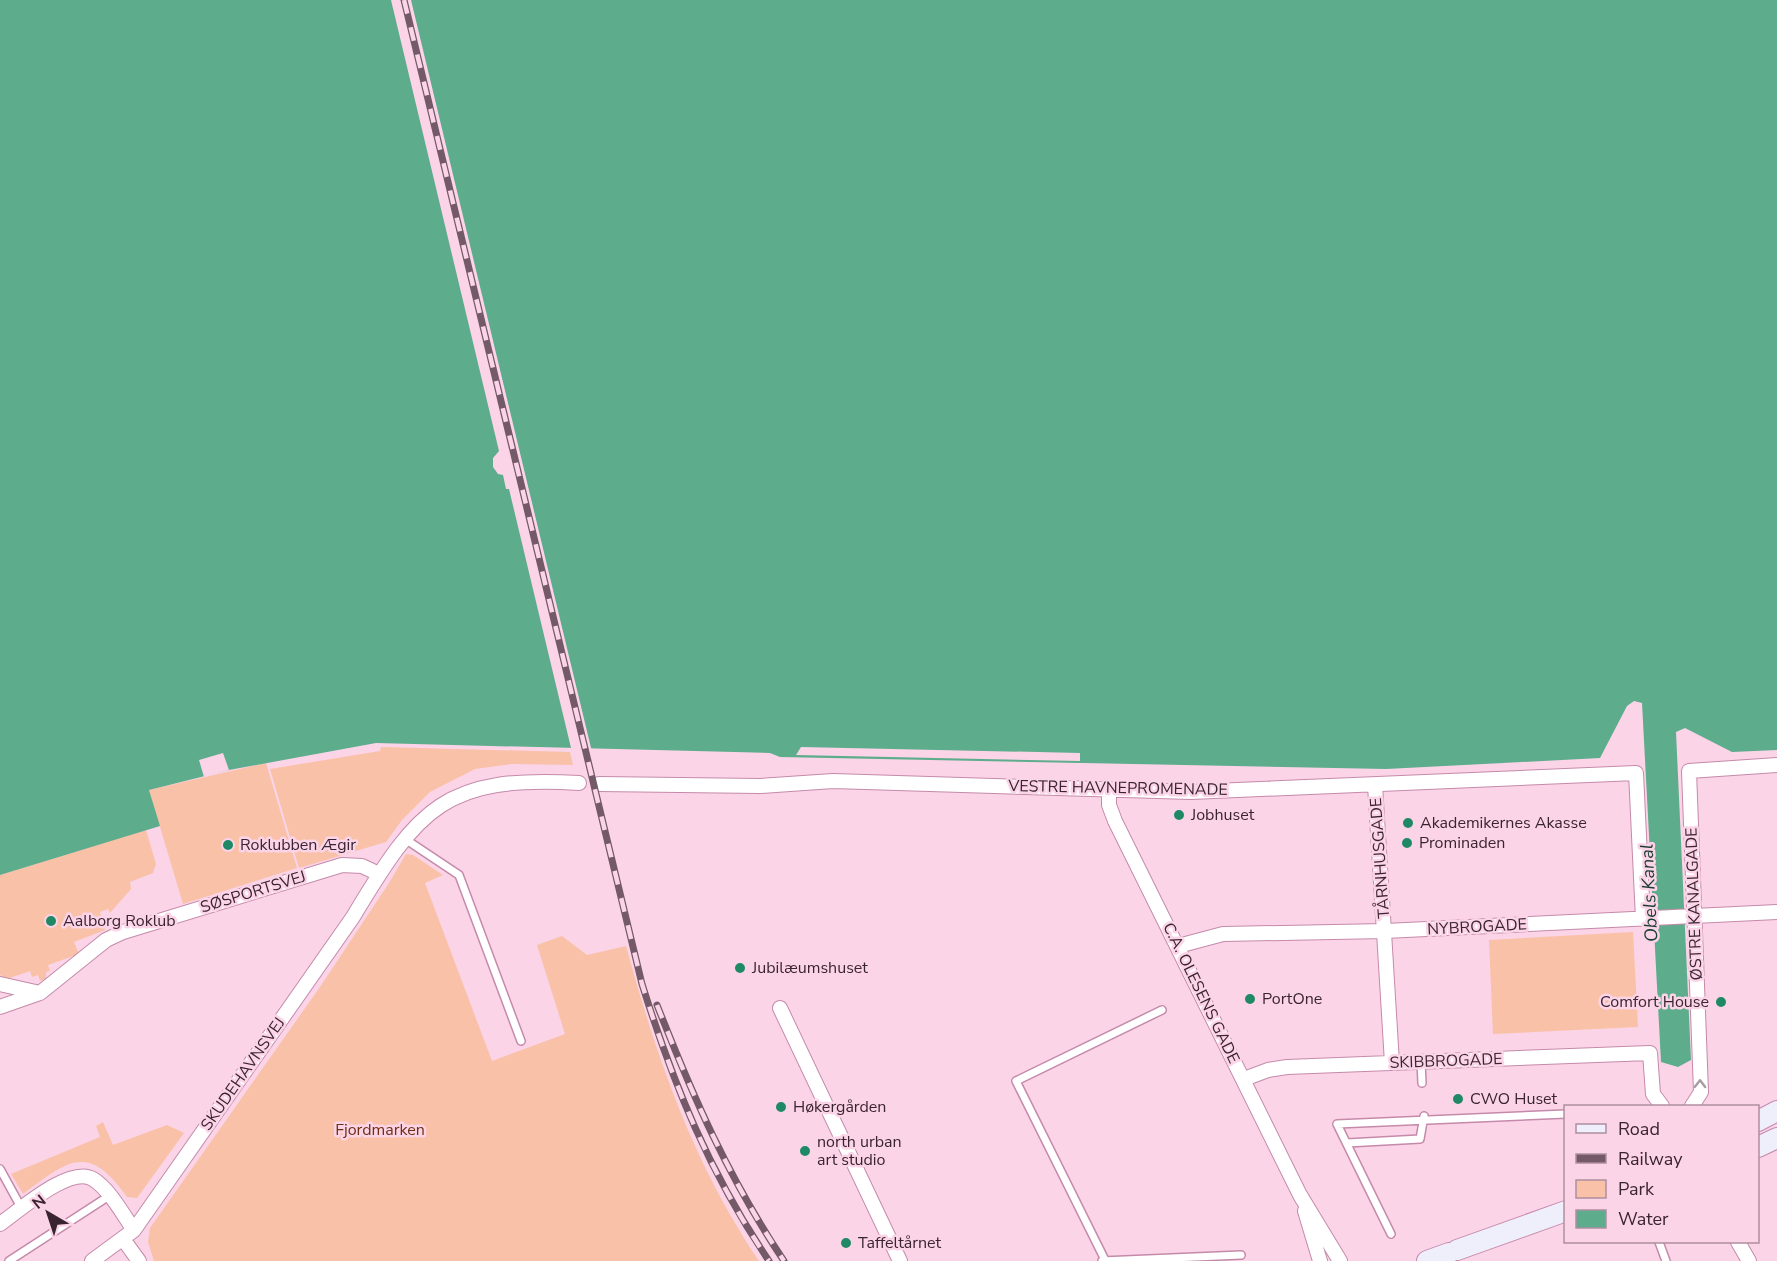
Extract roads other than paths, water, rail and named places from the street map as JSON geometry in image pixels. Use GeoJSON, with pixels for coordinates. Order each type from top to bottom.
{"type":"FeatureCollection","features":[{"type":"Feature","properties":{"kind":"street","name":"ØSTRE KANALGADE"},"geometry":{"type":"LineString","coordinates":[[1693,1105],[1701,1092],[1692,916],[1689,771],[1777,765]]}},
{"type":"Feature","properties":{"kind":"street","name":"VESTRE HAVNEPROMENADE"},"geometry":{"type":"LineString","coordinates":[[600,783],[760,786],[832,781],[1191,792],[1636,773],[1647,919]]}},
{"type":"Feature","properties":{"kind":"street"},"geometry":{"type":"LineString","coordinates":[[379,874],[420,820],[439,805],[460,794],[507,782],[579,783]]}},
{"type":"Feature","properties":{"kind":"street","name":"TÅRNHUSGADE"},"geometry":{"type":"LineString","coordinates":[[1376,785],[1392,1063]]}},
{"type":"Feature","properties":{"kind":"street","name":"C.A. OLESENS GADE"},"geometry":{"type":"LineString","coordinates":[[1109,790],[1109,805],[1115,821],[1300,1195],[1340,1261]]}},
{"type":"Feature","properties":{"kind":"street","name":"SØSPORTSVEJ"},"geometry":{"type":"LineString","coordinates":[[0,1007],[40,993],[106,940],[123,932],[342,865],[362,866],[379,874]]}},
{"type":"Feature","properties":{"kind":"street","name":"SKUDEHAVNSVEJ"},"geometry":{"type":"LineString","coordinates":[[92,1261],[134,1230],[352,917],[379,874]]}},
{"type":"Feature","properties":{"kind":"street","name":"NYBROGADE"},"geometry":{"type":"LineString","coordinates":[[1178,946],[1223,934],[1385,931],[1777,912]]}},
{"type":"Feature","properties":{"kind":"street"},"geometry":{"type":"LineString","coordinates":[[0,984],[40,993]]}},
{"type":"Feature","properties":{"kind":"street"},"geometry":{"type":"LineString","coordinates":[[780,1008],[900,1261]]}},
{"type":"Feature","properties":{"kind":"street","name":"SKIBBROGADE"},"geometry":{"type":"LineString","coordinates":[[1244,1079],[1268,1070],[1287,1067],[1650,1053],[1653,1094],[1661,1105]]}},
{"type":"Feature","properties":{"kind":"street"},"geometry":{"type":"LineString","coordinates":[[1759,1120],[1777,1111]]}},
{"type":"Feature","properties":{"kind":"street"},"geometry":{"type":"LineString","coordinates":[[1759,1147],[1777,1138]]}},
{"type":"Feature","properties":{"kind":"street"},"geometry":{"type":"LineString","coordinates":[[0,1224],[65,1179],[78,1174],[92,1178],[109,1196],[134,1230]]}},
{"type":"Feature","properties":{"kind":"street","name":"C.A. OLESENS GADE"},"geometry":{"type":"LineString","coordinates":[[1300,1195],[1320,1261]]}},
{"type":"Feature","properties":{"kind":"street"},"geometry":{"type":"LineString","coordinates":[[1427,1261],[1564,1212]]}},
{"type":"Feature","properties":{"kind":"street"},"geometry":{"type":"LineString","coordinates":[[123,1239],[139,1261]]}},
{"type":"Feature","properties":{"kind":"street"},"geometry":{"type":"LineString","coordinates":[[1739,1243],[1749,1261]]}},
{"type":"Feature","properties":{"kind":"lane"},"geometry":{"type":"LineString","coordinates":[[405,839],[459,875],[521,1041]]}},
{"type":"Feature","properties":{"kind":"lane"},"geometry":{"type":"LineString","coordinates":[[1162,1010],[1016,1081],[1103,1260],[1241,1255]]}},
{"type":"Feature","properties":{"kind":"lane"},"geometry":{"type":"LineString","coordinates":[[1421,1062],[1422,1083]]}},
{"type":"Feature","properties":{"kind":"lane"},"geometry":{"type":"LineString","coordinates":[[1391,1234],[1337,1124],[1424,1118],[1564,1114]]}},
{"type":"Feature","properties":{"kind":"lane"},"geometry":{"type":"LineString","coordinates":[[1347,1143],[1419,1139],[1424,1118]]}},
{"type":"Feature","properties":{"kind":"lane"},"geometry":{"type":"LineString","coordinates":[[0,1169],[22,1209]]}},
{"type":"Feature","properties":{"kind":"lane"},"geometry":{"type":"LineString","coordinates":[[9,1261],[109,1196]]}},
{"type":"Feature","properties":{"kind":"lane"},"geometry":{"type":"LineString","coordinates":[[1659,1243],[1666,1261]]}},
{"type":"Feature","properties":{"kind":"water"},"geometry":{"type":"Polygon","coordinates":[[[0,0],[1777,0],[1777,750],[1732,752],[1685,728],[1676,732],[1691,1060],[1678,1067],[1661,1062],[1642,703],[1634,701],[1627,706],[1600,758],[1386,769],[780,757],[770,753],[376,743],[229,770],[149,790],[160,826],[0,875],[0,0]]]}},
{"type":"Feature","properties":{"kind":"railway"},"geometry":{"type":"LineString","coordinates":[[404,0],[642,984],[667,1058],[695,1127],[728,1195],[769,1261]]}},
{"type":"Feature","properties":{"kind":"railway"},"geometry":{"type":"LineString","coordinates":[[657,1005],[713,1137],[746,1199],[784,1261]]}},
{"type":"Feature","properties":{"kind":"place","name":"Jobhuset"},"geometry":{"type":"Point","coordinates":[1179,815]}},
{"type":"Feature","properties":{"kind":"place","name":"Akademikernes Akasse"},"geometry":{"type":"Point","coordinates":[1408,823]}},
{"type":"Feature","properties":{"kind":"place","name":"Prominaden"},"geometry":{"type":"Point","coordinates":[1407,843]}},
{"type":"Feature","properties":{"kind":"place","name":"Roklubben Ægir"},"geometry":{"type":"Point","coordinates":[228,845]}},
{"type":"Feature","properties":{"kind":"place","name":"Aalborg Roklub"},"geometry":{"type":"Point","coordinates":[51,921]}},
{"type":"Feature","properties":{"kind":"place","name":"Jubilæumshuset"},"geometry":{"type":"Point","coordinates":[740,968]}},
{"type":"Feature","properties":{"kind":"place","name":"PortOne"},"geometry":{"type":"Point","coordinates":[1250,999]}},
{"type":"Feature","properties":{"kind":"place","name":"Comfort House"},"geometry":{"type":"Point","coordinates":[1721,1002]}},
{"type":"Feature","properties":{"kind":"place","name":"CWO Huset"},"geometry":{"type":"Point","coordinates":[1458,1099]}},
{"type":"Feature","properties":{"kind":"place","name":"Høkergården"},"geometry":{"type":"Point","coordinates":[781,1107]}},
{"type":"Feature","properties":{"kind":"place","name":"north urban art studio"},"geometry":{"type":"Point","coordinates":[805,1151]}},
{"type":"Feature","properties":{"kind":"place","name":"Taffeltårnet"},"geometry":{"type":"Point","coordinates":[846,1243]}},
{"type":"Feature","properties":{"kind":"water label","name":"Obels Kanal"},"geometry":{"type":"Point","coordinates":[1649,893]}},
{"type":"Feature","properties":{"kind":"park label","name":"Fjordmarken"},"geometry":{"type":"Point","coordinates":[380,1130]}}]}
